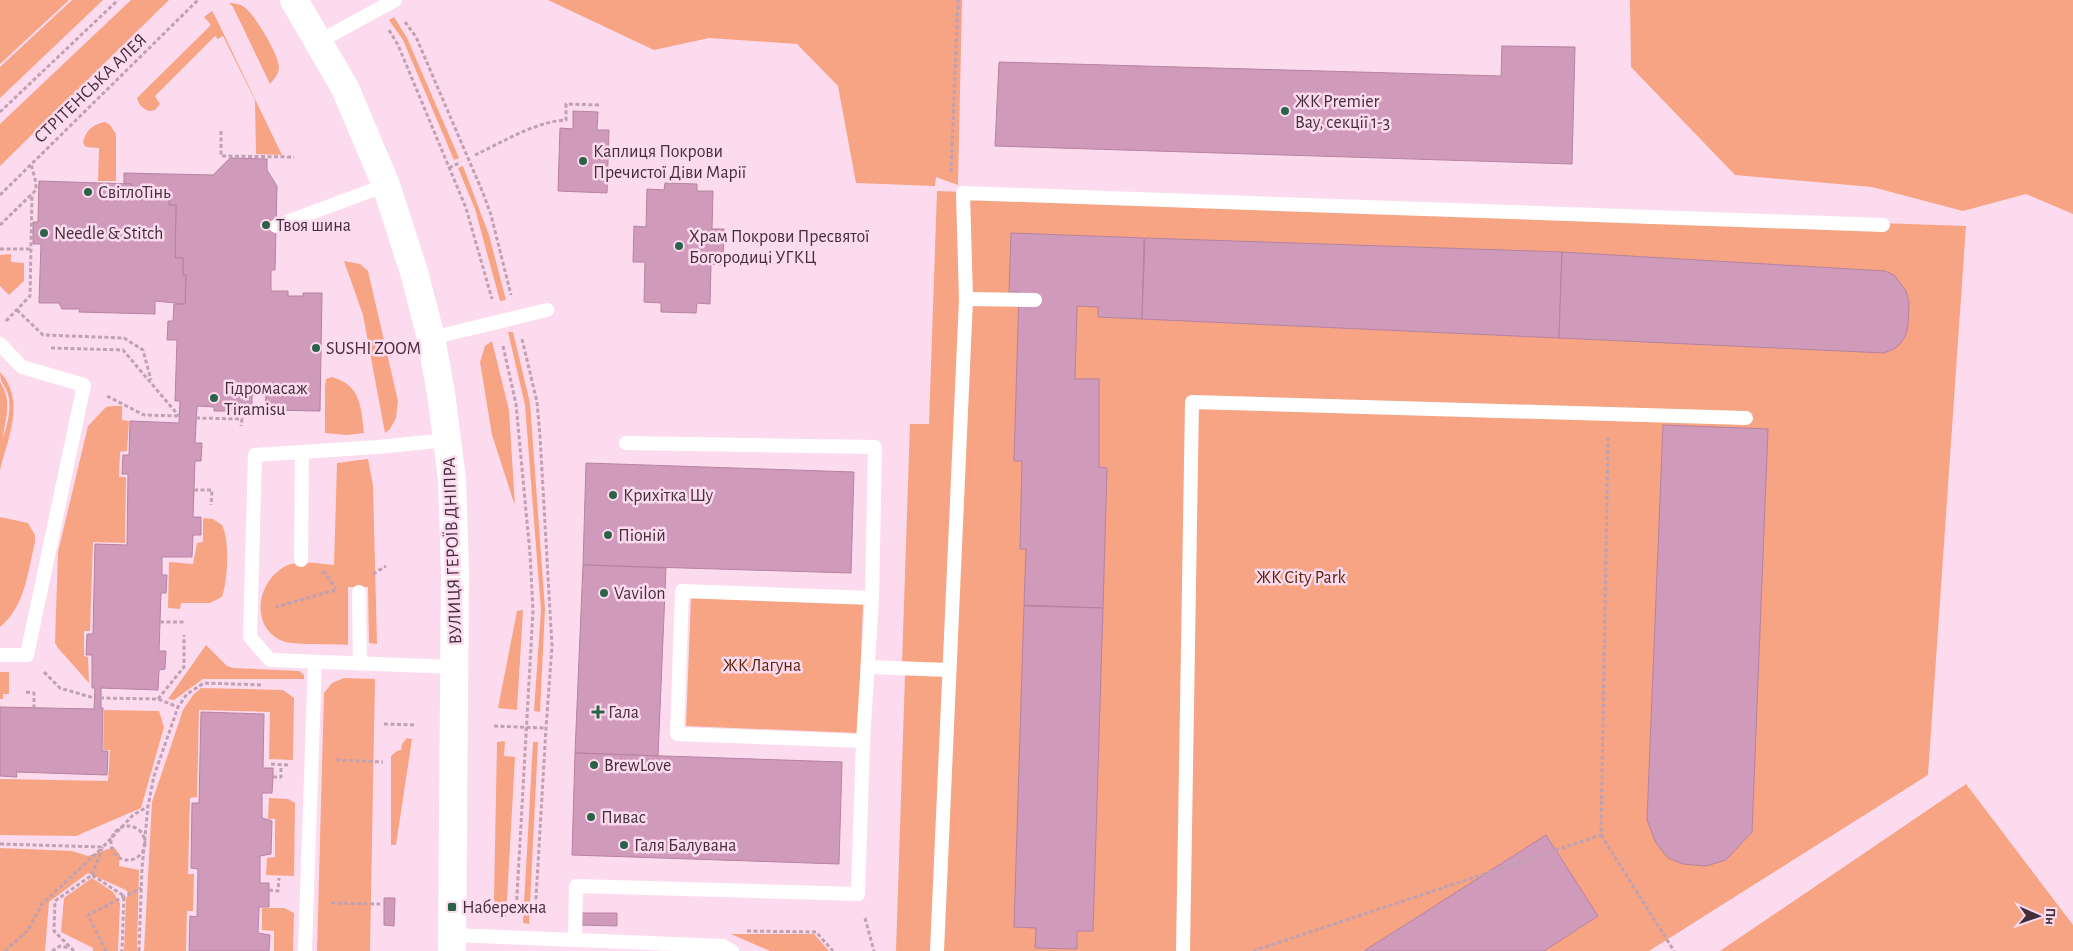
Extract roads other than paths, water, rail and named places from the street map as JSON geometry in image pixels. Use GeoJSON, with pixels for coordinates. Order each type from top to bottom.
{"type":"FeatureCollection","features":[{"type":"Feature","properties":{"kind":"main road","name":"ВУЛИЦЯ ГЕРОЇВ ДНІПРА"},"geometry":{"type":"LineString","coordinates":[[294,0],[345,88],[386,185],[411,263],[431,338],[447,440],[454,516],[456,668],[452,943]]}},
{"type":"Feature","properties":{"kind":"lane"},"geometry":{"type":"LineString","coordinates":[[318,42],[394,0]]}},
{"type":"Feature","properties":{"kind":"lane"},"geometry":{"type":"LineString","coordinates":[[276,226],[386,185]]}},
{"type":"Feature","properties":{"kind":"lane"},"geometry":{"type":"LineString","coordinates":[[938,951],[966,299],[963,193],[1883,226]]}},
{"type":"Feature","properties":{"kind":"lane"},"geometry":{"type":"LineString","coordinates":[[966,299],[1035,300]]}},
{"type":"Feature","properties":{"kind":"lane"},"geometry":{"type":"LineString","coordinates":[[431,338],[547,310]]}},
{"type":"Feature","properties":{"kind":"lane"},"geometry":{"type":"LineString","coordinates":[[0,344],[22,366],[84,385],[27,655],[0,655]]}},
{"type":"Feature","properties":{"kind":"lane"},"geometry":{"type":"LineString","coordinates":[[1182,951],[1192,402],[1609,416],[1746,418]]}},
{"type":"Feature","properties":{"kind":"lane"},"geometry":{"type":"LineString","coordinates":[[447,440],[255,455],[250,637],[270,660],[456,668]]}},
{"type":"Feature","properties":{"kind":"lane"},"geometry":{"type":"LineString","coordinates":[[575,940],[576,886],[858,894],[872,598],[875,447],[626,443]]}},
{"type":"Feature","properties":{"kind":"lane"},"geometry":{"type":"LineString","coordinates":[[301,560],[302,452]]}},
{"type":"Feature","properties":{"kind":"lane"},"geometry":{"type":"LineString","coordinates":[[864,741],[676,734],[682,591],[872,598]]}},
{"type":"Feature","properties":{"kind":"lane"},"geometry":{"type":"LineString","coordinates":[[359,592],[360,664]]}},
{"type":"Feature","properties":{"kind":"lane"},"geometry":{"type":"LineString","coordinates":[[305,951],[316,662]]}},
{"type":"Feature","properties":{"kind":"lane"},"geometry":{"type":"LineString","coordinates":[[868,667],[949,670]]}},
{"type":"Feature","properties":{"kind":"lane"},"geometry":{"type":"LineString","coordinates":[[452,943],[575,940],[673,948],[728,949]]}},
{"type":"Feature","properties":{"kind":"place","name":"ЖК Premier Bay, секції 1-3"},"geometry":{"type":"Point","coordinates":[1285,111]}},
{"type":"Feature","properties":{"kind":"place","name":"Каплиця Покрови Пречистої Діви Марії"},"geometry":{"type":"Point","coordinates":[583,161]}},
{"type":"Feature","properties":{"kind":"place","name":"СвітлоТінь"},"geometry":{"type":"Point","coordinates":[88,192]}},
{"type":"Feature","properties":{"kind":"place","name":"Твоя шина"},"geometry":{"type":"Point","coordinates":[266,225]}},
{"type":"Feature","properties":{"kind":"place","name":"Needle & Stitch"},"geometry":{"type":"Point","coordinates":[44,233]}},
{"type":"Feature","properties":{"kind":"place","name":"Храм Покрови Пресвятої Богородиці УГКЦ"},"geometry":{"type":"Point","coordinates":[679,246]}},
{"type":"Feature","properties":{"kind":"place","name":"SUSHI ZOOM"},"geometry":{"type":"Point","coordinates":[316,348]}},
{"type":"Feature","properties":{"kind":"place","name":"Гідромасаж Tiramisu"},"geometry":{"type":"Point","coordinates":[214,398]}},
{"type":"Feature","properties":{"kind":"place","name":"Крихітка Шу"},"geometry":{"type":"Point","coordinates":[613,495]}},
{"type":"Feature","properties":{"kind":"place","name":"Піоній"},"geometry":{"type":"Point","coordinates":[608,535]}},
{"type":"Feature","properties":{"kind":"place","name":"Vavilon"},"geometry":{"type":"Point","coordinates":[604,593]}},
{"type":"Feature","properties":{"kind":"place","name":"Гала"},"geometry":{"type":"Point","coordinates":[598,712]}},
{"type":"Feature","properties":{"kind":"place","name":"BrewLove"},"geometry":{"type":"Point","coordinates":[594,765]}},
{"type":"Feature","properties":{"kind":"place","name":"Пивас"},"geometry":{"type":"Point","coordinates":[591,817]}},
{"type":"Feature","properties":{"kind":"place","name":"Галя Балувана"},"geometry":{"type":"Point","coordinates":[624,845]}},
{"type":"Feature","properties":{"kind":"place","name":"Набережна"},"geometry":{"type":"Point","coordinates":[452,907]}},
{"type":"Feature","properties":{"kind":"park label","name":"ЖК City Park"},"geometry":{"type":"Point","coordinates":[1301,577]}},
{"type":"Feature","properties":{"kind":"park label","name":"ЖК Лагуна"},"geometry":{"type":"Point","coordinates":[762,665]}}]}
